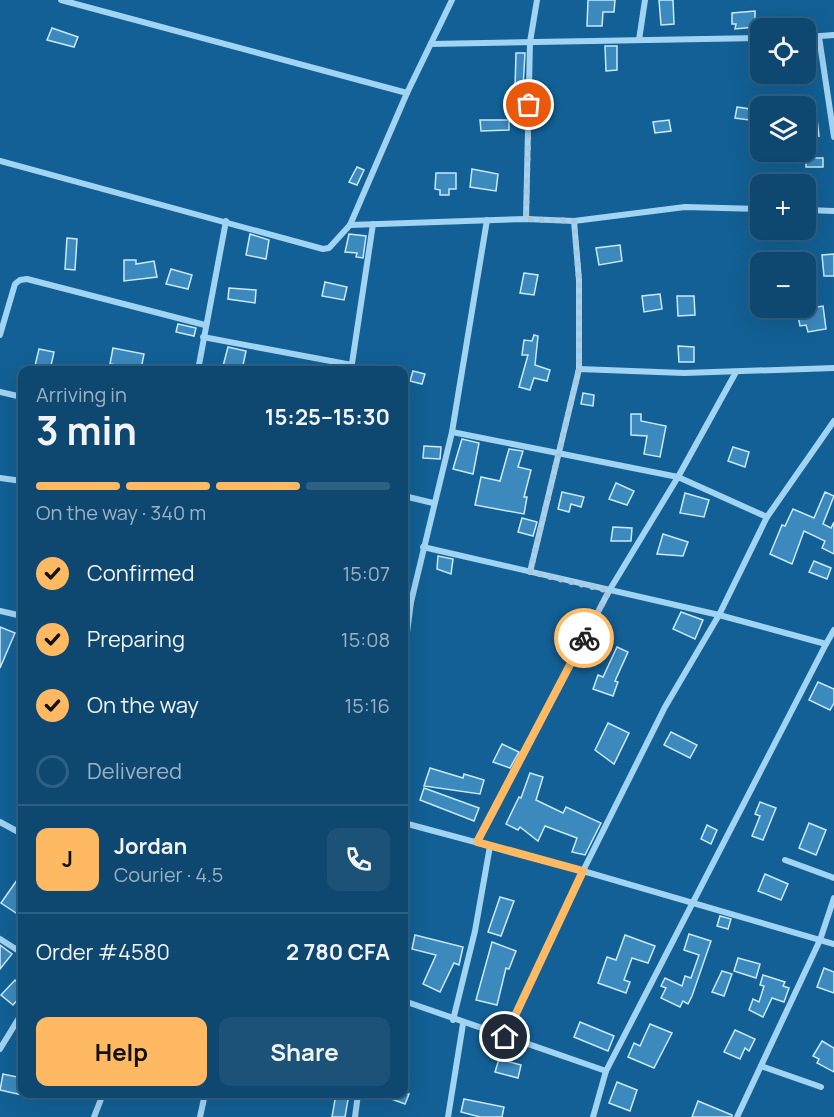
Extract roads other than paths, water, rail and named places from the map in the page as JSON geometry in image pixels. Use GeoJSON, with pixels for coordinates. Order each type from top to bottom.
{"type":"FeatureCollection","features":[{"type":"Feature","properties":{"kind":"street"},"geometry":{"type":"LineString","coordinates":[[61,0],[407,93]]}},
{"type":"Feature","properties":{"kind":"street"},"geometry":{"type":"LineString","coordinates":[[0,161],[323,249],[329,248],[350,225],[407,93],[452,0]]}},
{"type":"Feature","properties":{"kind":"street"},"geometry":{"type":"LineString","coordinates":[[526,219],[530,42],[537,0]]}},
{"type":"Feature","properties":{"kind":"street"},"geometry":{"type":"LineString","coordinates":[[639,40],[645,0]]}},
{"type":"Feature","properties":{"kind":"street"},"geometry":{"type":"LineString","coordinates":[[834,35],[819,37],[834,137]]}},
{"type":"Feature","properties":{"kind":"street"},"geometry":{"type":"LineString","coordinates":[[431,44],[750,38]]}},
{"type":"Feature","properties":{"kind":"street"},"geometry":{"type":"LineString","coordinates":[[350,225],[526,219],[574,221],[685,207],[750,209]]}},
{"type":"Feature","properties":{"kind":"street"},"geometry":{"type":"LineString","coordinates":[[816,210],[834,211]]}},
{"type":"Feature","properties":{"kind":"street"},"geometry":{"type":"LineString","coordinates":[[408,598],[452,432],[487,220]]}},
{"type":"Feature","properties":{"kind":"street"},"geometry":{"type":"LineString","coordinates":[[199,366],[226,221]]}},
{"type":"Feature","properties":{"kind":"street"},"geometry":{"type":"LineString","coordinates":[[530,572],[579,369],[579,280],[574,221]]}},
{"type":"Feature","properties":{"kind":"street"},"geometry":{"type":"LineString","coordinates":[[351,366],[373,224]]}},
{"type":"Feature","properties":{"kind":"street"},"geometry":{"type":"LineString","coordinates":[[0,335],[15,284],[27,279],[205,325]]}},
{"type":"Feature","properties":{"kind":"street"},"geometry":{"type":"LineString","coordinates":[[203,337],[341,366]]}},
{"type":"Feature","properties":{"kind":"street"},"geometry":{"type":"LineString","coordinates":[[579,369],[684,373],[834,368]]}},
{"type":"Feature","properties":{"kind":"street"},"geometry":{"type":"LineString","coordinates":[[477,842],[609,591],[678,477],[736,372]]}},
{"type":"Feature","properties":{"kind":"street"},"geometry":{"type":"LineString","coordinates":[[0,392],[18,396]]}},
{"type":"Feature","properties":{"kind":"street"},"geometry":{"type":"LineString","coordinates":[[505,1037],[583,871],[665,707],[719,615],[767,517],[834,421]]}},
{"type":"Feature","properties":{"kind":"street"},"geometry":{"type":"LineString","coordinates":[[452,432],[560,451],[678,477],[767,517]]}},
{"type":"Feature","properties":{"kind":"street"},"geometry":{"type":"LineString","coordinates":[[0,478],[18,480]]}},
{"type":"Feature","properties":{"kind":"street"},"geometry":{"type":"LineString","coordinates":[[408,497],[433,503]]}},
{"type":"Feature","properties":{"kind":"street"},"geometry":{"type":"LineString","coordinates":[[423,547],[719,615],[826,644]]}},
{"type":"Feature","properties":{"kind":"street"},"geometry":{"type":"LineString","coordinates":[[0,611],[18,615]]}},
{"type":"Feature","properties":{"kind":"street"},"geometry":{"type":"LineString","coordinates":[[593,1117],[606,1071],[834,630]]}},
{"type":"Feature","properties":{"kind":"street"},"geometry":{"type":"LineString","coordinates":[[0,822],[18,832]]}},
{"type":"Feature","properties":{"kind":"street"},"geometry":{"type":"LineString","coordinates":[[408,824],[583,871],[834,944]]}},
{"type":"Feature","properties":{"kind":"street"},"geometry":{"type":"LineString","coordinates":[[453,1020],[475,931],[490,846]]}},
{"type":"Feature","properties":{"kind":"street"},"geometry":{"type":"LineString","coordinates":[[784,860],[834,878]]}},
{"type":"Feature","properties":{"kind":"street"},"geometry":{"type":"LineString","coordinates":[[737,1117],[820,940],[834,898]]}},
{"type":"Feature","properties":{"kind":"street"},"geometry":{"type":"LineString","coordinates":[[0,939],[18,950]]}},
{"type":"Feature","properties":{"kind":"street"},"geometry":{"type":"LineString","coordinates":[[408,1003],[463,1024],[606,1071]]}},
{"type":"Feature","properties":{"kind":"street"},"geometry":{"type":"LineString","coordinates":[[0,1049],[18,1019]]}},
{"type":"Feature","properties":{"kind":"street"},"geometry":{"type":"LineString","coordinates":[[448,1117],[463,1024]]}},
{"type":"Feature","properties":{"kind":"street"},"geometry":{"type":"LineString","coordinates":[[761,1066],[821,1087]]}},
{"type":"Feature","properties":{"kind":"street"},"geometry":{"type":"LineString","coordinates":[[94,1117],[101,1098]]}},
{"type":"Feature","properties":{"kind":"street"},"geometry":{"type":"LineString","coordinates":[[200,1117],[204,1098]]}},
{"type":"Feature","properties":{"kind":"street"},"geometry":{"type":"LineString","coordinates":[[356,1117],[358,1098]]}}]}
